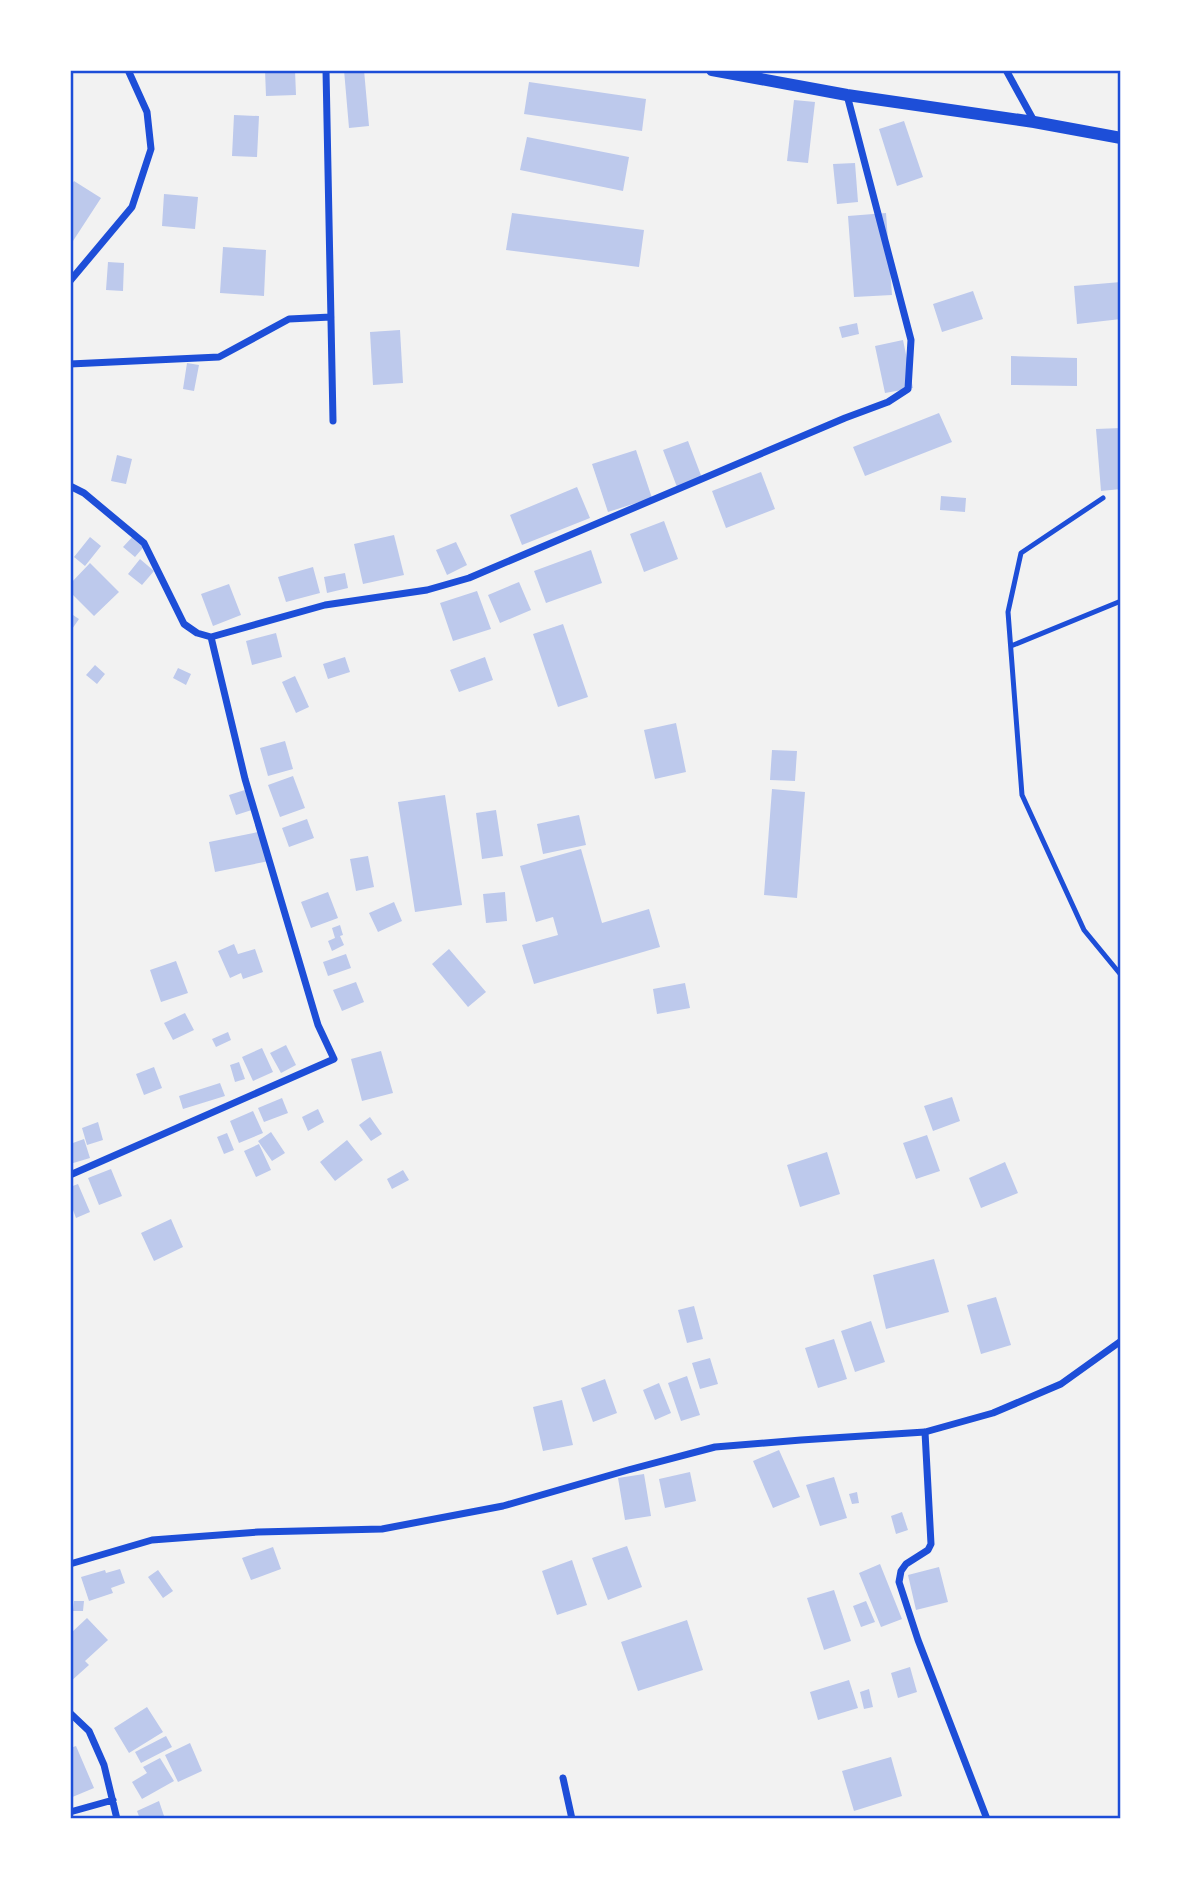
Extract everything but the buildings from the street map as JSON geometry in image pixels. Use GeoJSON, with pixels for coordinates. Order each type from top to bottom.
{"type":"FeatureCollection","features":[{"type":"Feature","properties":{"kind":"street"},"geometry":{"type":"LineString","coordinates":[[70,281],[132,207],[150,149],[148,112],[128,70]]}},
{"type":"Feature","properties":{"kind":"street"},"geometry":{"type":"LineString","coordinates":[[326,70],[333,421]]}},
{"type":"Feature","properties":{"kind":"street"},"geometry":{"type":"LineString","coordinates":[[712,70],[847,95],[1034,122],[1121,138]]}},
{"type":"Feature","properties":{"kind":"street"},"geometry":{"type":"LineString","coordinates":[[1006,70],[1011,74],[1034,122]]}},
{"type":"Feature","properties":{"kind":"street"},"geometry":{"type":"LineString","coordinates":[[70,486],[84,493],[144,543],[184,624],[197,633],[211,637],[325,606],[427,590],[469,578],[888,402],[908,388],[911,340],[847,95]]}},
{"type":"Feature","properties":{"kind":"street"},"geometry":{"type":"LineString","coordinates":[[70,364],[219,357],[289,319],[331,317]]}},
{"type":"Feature","properties":{"kind":"street"},"geometry":{"type":"LineString","coordinates":[[70,1175],[334,1059],[318,1025],[245,779],[211,637]]}},
{"type":"Feature","properties":{"kind":"street"},"geometry":{"type":"LineString","coordinates":[[70,1564],[152,1540],[258,1532],[382,1529],[503,1506],[715,1447],[926,1432],[993,1413],[1060,1384],[1121,1341]]}},
{"type":"Feature","properties":{"kind":"street"},"geometry":{"type":"LineString","coordinates":[[926,1432],[931,1544],[928,1550],[906,1564],[901,1571],[899,1582],[918,1640],[988,1819]]}},
{"type":"Feature","properties":{"kind":"street"},"geometry":{"type":"LineString","coordinates":[[70,1713],[89,1731],[104,1765],[117,1819]]}},
{"type":"Feature","properties":{"kind":"street"},"geometry":{"type":"LineString","coordinates":[[563,1778],[572,1819]]}},
{"type":"Feature","properties":{"kind":"street"},"geometry":{"type":"LineString","coordinates":[[70,1812],[113,1800]]}},
{"type":"Feature","properties":{"kind":"lane"},"geometry":{"type":"LineString","coordinates":[[1103,498],[1021,552],[1008,612],[1022,795],[1084,930],[1121,975]]}},
{"type":"Feature","properties":{"kind":"lane"},"geometry":{"type":"LineString","coordinates":[[1011,646],[1121,601]]}}]}
